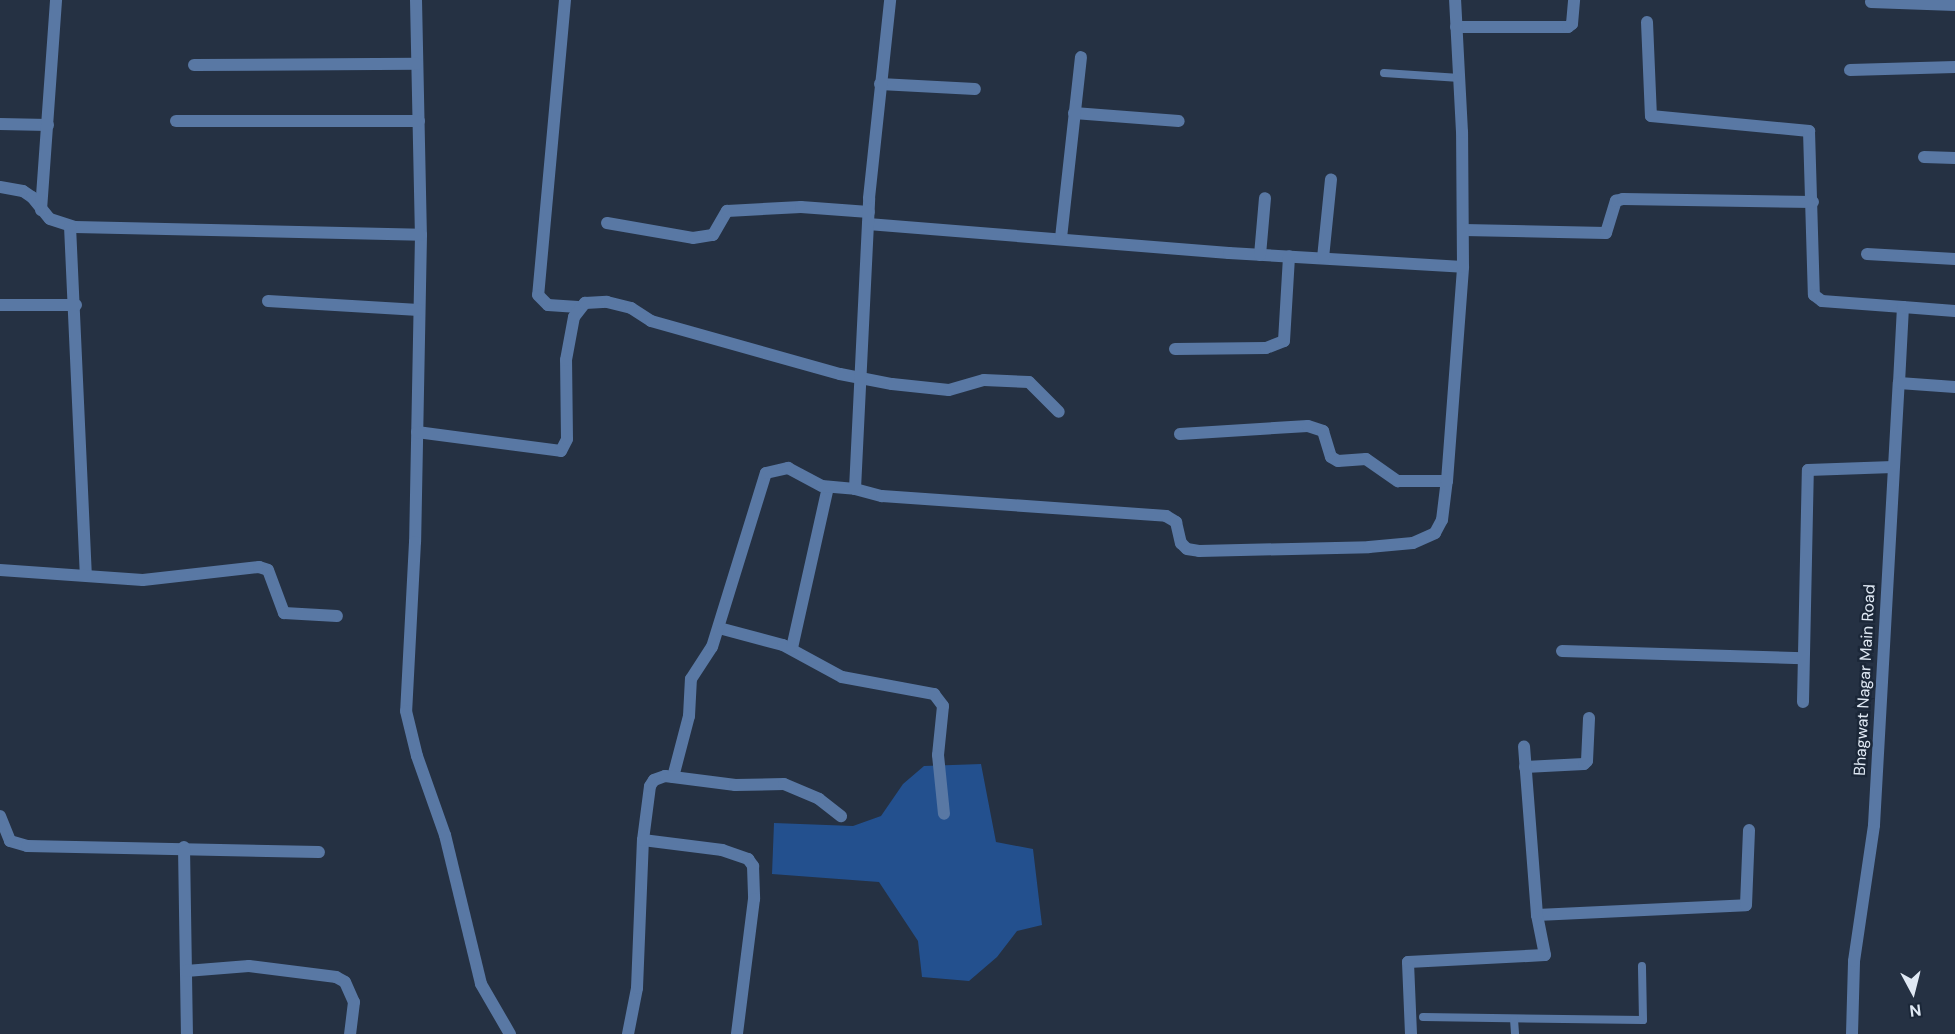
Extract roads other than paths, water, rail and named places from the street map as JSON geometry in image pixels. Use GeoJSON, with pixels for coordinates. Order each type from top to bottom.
{"type":"FeatureCollection","features":[{"type":"Feature","properties":{"kind":"street"},"geometry":{"type":"LineString","coordinates":[[41,210],[56,0]]}},
{"type":"Feature","properties":{"kind":"street"},"geometry":{"type":"LineString","coordinates":[[416,0],[421,235],[415,542],[404,688],[408,726],[445,835],[481,984],[510,1034]]}},
{"type":"Feature","properties":{"kind":"street"},"geometry":{"type":"LineString","coordinates":[[565,0],[538,295],[548,305],[578,307],[585,303],[619,303],[651,321],[861,378],[949,390],[984,380],[1029,382],[1059,412]]}},
{"type":"Feature","properties":{"kind":"street"},"geometry":{"type":"LineString","coordinates":[[855,489],[869,218],[880,84],[890,0]]}},
{"type":"Feature","properties":{"kind":"street"},"geometry":{"type":"LineString","coordinates":[[673,777],[689,716],[691,679],[708,658],[719,628],[766,473],[788,468],[828,487],[855,489],[882,496],[1166,516],[1176,522],[1181,543],[1187,549],[1260,552],[1369,547],[1426,540],[1435,533],[1442,520],[1447,481],[1463,267],[1460,78],[1455,0]]}},
{"type":"Feature","properties":{"kind":"street"},"geometry":{"type":"LineString","coordinates":[[1456,27],[1568,27],[1572,24],[1574,0]]}},
{"type":"Feature","properties":{"kind":"street"},"geometry":{"type":"LineString","coordinates":[[1871,2],[1955,5]]}},
{"type":"Feature","properties":{"kind":"street"},"geometry":{"type":"LineString","coordinates":[[1647,22],[1651,116],[1662,120],[1803,128],[1811,136],[1817,299],[1955,311]]}},
{"type":"Feature","properties":{"kind":"street"},"geometry":{"type":"LineString","coordinates":[[1062,238],[1081,57]]}},
{"type":"Feature","properties":{"kind":"street"},"geometry":{"type":"LineString","coordinates":[[194,65],[417,64]]}},
{"type":"Feature","properties":{"kind":"street"},"geometry":{"type":"LineString","coordinates":[[1850,70],[1955,67]]}},
{"type":"Feature","properties":{"kind":"street"},"geometry":{"type":"LineString","coordinates":[[880,84],[975,89]]}},
{"type":"Feature","properties":{"kind":"street"},"geometry":{"type":"LineString","coordinates":[[1074,113],[1179,121]]}},
{"type":"Feature","properties":{"kind":"street"},"geometry":{"type":"LineString","coordinates":[[176,121],[419,121]]}},
{"type":"Feature","properties":{"kind":"street"},"geometry":{"type":"LineString","coordinates":[[0,124],[48,125]]}},
{"type":"Feature","properties":{"kind":"street"},"geometry":{"type":"LineString","coordinates":[[1924,157],[1955,158]]}},
{"type":"Feature","properties":{"kind":"street"},"geometry":{"type":"LineString","coordinates":[[1323,258],[1331,179]]}},
{"type":"Feature","properties":{"kind":"street"},"geometry":{"type":"LineString","coordinates":[[0,188],[32,197],[50,219],[70,226],[269,235],[421,235]]}},
{"type":"Feature","properties":{"kind":"street"},"geometry":{"type":"LineString","coordinates":[[1260,255],[1265,198]]}},
{"type":"Feature","properties":{"kind":"street"},"geometry":{"type":"LineString","coordinates":[[1464,230],[1606,233],[1617,201],[1623,199],[1814,202]]}},
{"type":"Feature","properties":{"kind":"street"},"geometry":{"type":"LineString","coordinates":[[607,223],[693,238],[713,235],[727,211],[801,207],[869,218],[1062,238],[1260,255],[1463,267]]}},
{"type":"Feature","properties":{"kind":"street"},"geometry":{"type":"LineString","coordinates":[[70,226],[76,305],[87,575]]}},
{"type":"Feature","properties":{"kind":"street"},"geometry":{"type":"LineString","coordinates":[[1867,254],[1955,259]]}},
{"type":"Feature","properties":{"kind":"street"},"geometry":{"type":"LineString","coordinates":[[1175,350],[1266,348],[1284,341],[1289,256]]}},
{"type":"Feature","properties":{"kind":"street"},"geometry":{"type":"LineString","coordinates":[[267,301],[419,310]]}},
{"type":"Feature","properties":{"kind":"street"},"geometry":{"type":"LineString","coordinates":[[0,305],[76,305]]}},
{"type":"Feature","properties":{"kind":"street"},"geometry":{"type":"LineString","coordinates":[[417,432],[561,451],[567,439],[567,345],[578,307]]}},
{"type":"Feature","properties":{"kind":"street","name":"Bhagwat Nagar Main Road"},"geometry":{"type":"LineString","coordinates":[[1852,1034],[1854,961],[1874,825],[1903,307]]}},
{"type":"Feature","properties":{"kind":"street"},"geometry":{"type":"LineString","coordinates":[[1899,383],[1955,387]]}},
{"type":"Feature","properties":{"kind":"street"},"geometry":{"type":"LineString","coordinates":[[1180,434],[1318,428],[1326,437],[1331,456],[1338,461],[1366,459],[1398,481],[1447,481]]}},
{"type":"Feature","properties":{"kind":"street"},"geometry":{"type":"LineString","coordinates":[[1803,702],[1808,470],[1893,467]]}},
{"type":"Feature","properties":{"kind":"street"},"geometry":{"type":"LineString","coordinates":[[792,648],[828,487]]}},
{"type":"Feature","properties":{"kind":"street"},"geometry":{"type":"LineString","coordinates":[[0,570],[156,579],[259,567],[268,570],[284,613],[337,616]]}},
{"type":"Feature","properties":{"kind":"street"},"geometry":{"type":"LineString","coordinates":[[719,628],[792,648],[842,677],[934,694],[940,699],[938,756],[944,814]]}},
{"type":"Feature","properties":{"kind":"street"},"geometry":{"type":"LineString","coordinates":[[1562,651],[1803,658]]}},
{"type":"Feature","properties":{"kind":"street"},"geometry":{"type":"LineString","coordinates":[[1526,767],[1584,764],[1587,761],[1589,718]]}},
{"type":"Feature","properties":{"kind":"street"},"geometry":{"type":"LineString","coordinates":[[1411,1034],[1408,962],[1545,955],[1537,915],[1524,746]]}},
{"type":"Feature","properties":{"kind":"street"},"geometry":{"type":"LineString","coordinates":[[628,1034],[637,988],[643,840],[650,786],[654,780],[673,777],[735,785],[784,784],[819,799],[841,816]]}},
{"type":"Feature","properties":{"kind":"street"},"geometry":{"type":"LineString","coordinates":[[0,816],[10,841],[18,845],[184,847],[319,852]]}},
{"type":"Feature","properties":{"kind":"street"},"geometry":{"type":"LineString","coordinates":[[1537,915],[1746,905],[1749,893],[1749,830]]}},
{"type":"Feature","properties":{"kind":"street"},"geometry":{"type":"LineString","coordinates":[[643,840],[722,850],[748,859],[753,866],[754,900],[737,1034]]}},
{"type":"Feature","properties":{"kind":"street"},"geometry":{"type":"LineString","coordinates":[[184,847],[187,1034]]}},
{"type":"Feature","properties":{"kind":"street"},"geometry":{"type":"LineString","coordinates":[[186,971],[249,966],[336,976],[345,982],[354,1002],[350,1034]]}},
{"type":"Feature","properties":{"kind":"lane"},"geometry":{"type":"LineString","coordinates":[[1384,73],[1460,78]]}},
{"type":"Feature","properties":{"kind":"lane"},"geometry":{"type":"LineString","coordinates":[[1423,1017],[1643,1020],[1642,966]]}},
{"type":"Feature","properties":{"kind":"lane"},"geometry":{"type":"LineString","coordinates":[[1514,1019],[1515,1034]]}},
{"type":"Feature","properties":{"kind":"water"},"geometry":{"type":"Polygon","coordinates":[[[981,764],[996,842],[1033,849],[1042,925],[1017,931],[997,957],[969,981],[922,977],[918,941],[879,882],[772,874],[774,823],[853,826],[881,816],[903,784],[924,766],[981,764]]]}}]}
